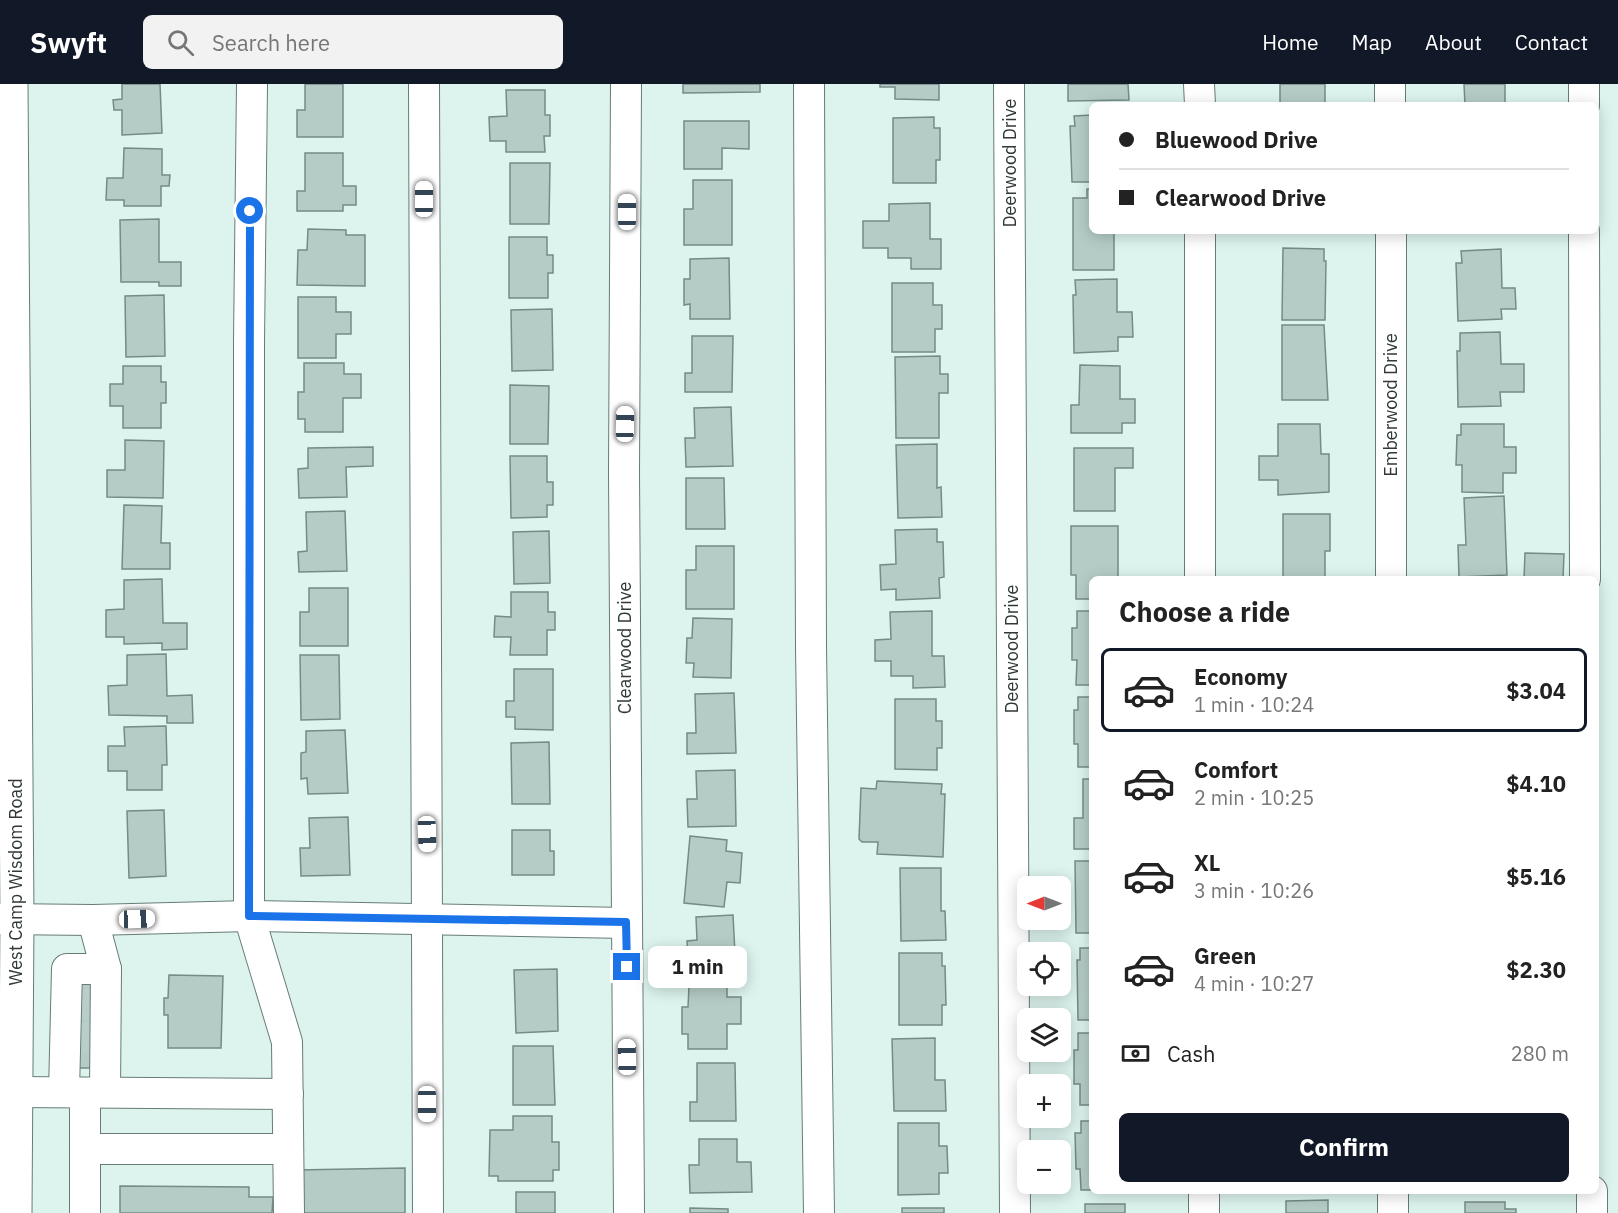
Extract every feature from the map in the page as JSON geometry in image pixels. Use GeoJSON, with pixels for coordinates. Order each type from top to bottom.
{"type":"FeatureCollection","features":[{"type":"Feature","properties":{"kind":"main road","name":"West Camp Wisdom Road"},"geometry":{"type":"LineString","coordinates":[[11,84],[8,919],[15,1092],[15,1213]]}},
{"type":"Feature","properties":{"kind":"street"},"geometry":{"type":"LineString","coordinates":[[252,84],[249,342],[249,916],[287,1042],[289,1213]]}},
{"type":"Feature","properties":{"kind":"street"},"geometry":{"type":"LineString","coordinates":[[424,84],[424,726],[429,920],[428,1213]]}},
{"type":"Feature","properties":{"kind":"street","name":"Clearwood Drive"},"geometry":{"type":"LineString","coordinates":[[626,84],[626,922],[629,1213]]}},
{"type":"Feature","properties":{"kind":"street"},"geometry":{"type":"LineString","coordinates":[[809,84],[811,680],[819,1213]]}},
{"type":"Feature","properties":{"kind":"street","name":"Deerwood Drive"},"geometry":{"type":"LineString","coordinates":[[1009,84],[1016,1213]]}},
{"type":"Feature","properties":{"kind":"street"},"geometry":{"type":"LineString","coordinates":[[1199,84],[1200,102]]}},
{"type":"Feature","properties":{"kind":"street"},"geometry":{"type":"LineString","coordinates":[[1390,84],[1390,102]]}},
{"type":"Feature","properties":{"kind":"street"},"geometry":{"type":"LineString","coordinates":[[1584,84],[1584,102]]}},
{"type":"Feature","properties":{"kind":"street"},"geometry":{"type":"LineString","coordinates":[[1200,234],[1200,576]]}},
{"type":"Feature","properties":{"kind":"street","name":"Emberwood Drive"},"geometry":{"type":"LineString","coordinates":[[1390,234],[1391,576]]}},
{"type":"Feature","properties":{"kind":"street"},"geometry":{"type":"LineString","coordinates":[[1584,234],[1586,576]]}},
{"type":"Feature","properties":{"kind":"street"},"geometry":{"type":"LineString","coordinates":[[8,919],[93,920],[249,916],[626,922]]}},
{"type":"Feature","properties":{"kind":"street"},"geometry":{"type":"LineString","coordinates":[[85,1213],[86,1004],[105,969],[93,920]]}},
{"type":"Feature","properties":{"kind":"street"},"geometry":{"type":"LineString","coordinates":[[85,1092],[86,1004]]}},
{"type":"Feature","properties":{"kind":"street"},"geometry":{"type":"LineString","coordinates":[[15,1092],[288,1094]]}},
{"type":"Feature","properties":{"kind":"street"},"geometry":{"type":"LineString","coordinates":[[85,1149],[288,1149]]}},
{"type":"Feature","properties":{"kind":"street"},"geometry":{"type":"LineString","coordinates":[[1203,1213],[1204,1194]]}},
{"type":"Feature","properties":{"kind":"street"},"geometry":{"type":"LineString","coordinates":[[1393,1194],[1394,1213]]}},
{"type":"Feature","properties":{"kind":"street"},"geometry":{"type":"LineString","coordinates":[[1592,1194],[1592,1213]]}},
{"type":"Feature","properties":{"kind":"building"},"geometry":{"type":"Polygon","coordinates":[[[122,84],[160,84],[162,133],[122,135],[122,110],[114,110],[113,100],[122,99],[122,84]]]}},
{"type":"Feature","properties":{"kind":"building"},"geometry":{"type":"Polygon","coordinates":[[[305,84],[343,84],[343,137],[297,137],[297,110],[305,110],[305,84]]]}},
{"type":"Feature","properties":{"kind":"building"},"geometry":{"type":"Polygon","coordinates":[[[683,84],[760,84],[760,92],[683,93],[683,84]]]}},
{"type":"Feature","properties":{"kind":"building"},"geometry":{"type":"Polygon","coordinates":[[[880,84],[939,84],[939,100],[895,99],[895,87],[880,87],[880,84]]]}},
{"type":"Feature","properties":{"kind":"building"},"geometry":{"type":"Polygon","coordinates":[[[1068,84],[1128,84],[1129,100],[1068,101],[1068,84]]]}},
{"type":"Feature","properties":{"kind":"building"},"geometry":{"type":"Polygon","coordinates":[[[1280,84],[1325,84],[1325,102],[1280,102],[1280,84]]]}},
{"type":"Feature","properties":{"kind":"building"},"geometry":{"type":"Polygon","coordinates":[[[1464,84],[1505,84],[1505,102],[1465,102],[1464,84]]]}},
{"type":"Feature","properties":{"kind":"building"},"geometry":{"type":"Polygon","coordinates":[[[506,90],[545,90],[545,115],[550,115],[550,136],[544,136],[545,152],[506,152],[506,141],[490,141],[489,117],[507,116],[506,90]]]}},
{"type":"Feature","properties":{"kind":"building"},"geometry":{"type":"Polygon","coordinates":[[[1089,115],[1089,182],[1072,182],[1070,126],[1075,126],[1074,116],[1089,115]]]}},
{"type":"Feature","properties":{"kind":"building"},"geometry":{"type":"Polygon","coordinates":[[[934,117],[934,128],[940,128],[940,160],[936,160],[936,183],[893,183],[893,118],[934,117]]]}},
{"type":"Feature","properties":{"kind":"building"},"geometry":{"type":"Polygon","coordinates":[[[684,121],[749,121],[749,149],[722,148],[722,169],[684,169],[684,121]]]}},
{"type":"Feature","properties":{"kind":"building"},"geometry":{"type":"Polygon","coordinates":[[[124,148],[162,149],[162,175],[170,175],[169,186],[161,186],[161,206],[124,206],[124,200],[106,200],[107,178],[123,178],[124,148]]]}},
{"type":"Feature","properties":{"kind":"building"},"geometry":{"type":"Polygon","coordinates":[[[305,153],[343,153],[343,186],[356,186],[356,205],[343,205],[343,211],[297,211],[297,191],[305,191],[305,153]]]}},
{"type":"Feature","properties":{"kind":"building"},"geometry":{"type":"Polygon","coordinates":[[[510,163],[550,163],[549,224],[510,224],[510,163]]]}},
{"type":"Feature","properties":{"kind":"building"},"geometry":{"type":"Polygon","coordinates":[[[693,180],[732,180],[732,245],[684,245],[684,209],[693,209],[693,180]]]}},
{"type":"Feature","properties":{"kind":"building"},"geometry":{"type":"Polygon","coordinates":[[[1087,189],[1089,189],[1089,234],[1114,234],[1114,270],[1073,270],[1073,198],[1087,198],[1087,189]]]}},
{"type":"Feature","properties":{"kind":"building"},"geometry":{"type":"Polygon","coordinates":[[[930,203],[930,239],[941,239],[941,269],[911,269],[911,258],[888,258],[888,248],[863,248],[863,221],[889,221],[889,204],[930,203]]]}},
{"type":"Feature","properties":{"kind":"building"},"geometry":{"type":"Polygon","coordinates":[[[159,219],[159,262],[181,262],[181,286],[159,286],[159,282],[121,282],[120,220],[159,219]]]}},
{"type":"Feature","properties":{"kind":"building"},"geometry":{"type":"Polygon","coordinates":[[[308,229],[346,230],[346,235],[365,235],[365,286],[297,285],[298,250],[307,250],[308,229]]]}},
{"type":"Feature","properties":{"kind":"building"},"geometry":{"type":"Polygon","coordinates":[[[509,237],[547,237],[547,255],[553,255],[553,273],[548,273],[548,298],[509,298],[509,237]]]}},
{"type":"Feature","properties":{"kind":"building"},"geometry":{"type":"Polygon","coordinates":[[[1283,248],[1324,249],[1324,261],[1326,261],[1325,320],[1282,320],[1283,248]]]}},
{"type":"Feature","properties":{"kind":"building"},"geometry":{"type":"Polygon","coordinates":[[[1501,249],[1502,288],[1515,288],[1516,309],[1501,309],[1502,319],[1458,321],[1456,263],[1462,263],[1461,251],[1501,249]]]}},
{"type":"Feature","properties":{"kind":"building"},"geometry":{"type":"Polygon","coordinates":[[[729,258],[730,319],[690,319],[690,304],[684,305],[684,279],[690,279],[690,259],[729,258]]]}},
{"type":"Feature","properties":{"kind":"building"},"geometry":{"type":"Polygon","coordinates":[[[1117,279],[1117,312],[1132,312],[1133,337],[1118,337],[1118,351],[1074,353],[1075,280],[1117,279]]]}},
{"type":"Feature","properties":{"kind":"building"},"geometry":{"type":"Polygon","coordinates":[[[892,283],[933,283],[933,305],[942,305],[942,329],[935,329],[935,352],[892,352],[892,283]]]}},
{"type":"Feature","properties":{"kind":"building"},"geometry":{"type":"Polygon","coordinates":[[[164,295],[165,356],[126,357],[125,296],[164,295]]]}},
{"type":"Feature","properties":{"kind":"building"},"geometry":{"type":"Polygon","coordinates":[[[298,297],[336,297],[336,312],[351,312],[351,334],[336,334],[336,358],[298,358],[298,297]]]}},
{"type":"Feature","properties":{"kind":"building"},"geometry":{"type":"Polygon","coordinates":[[[552,309],[553,370],[512,371],[511,310],[552,309]]]}},
{"type":"Feature","properties":{"kind":"building"},"geometry":{"type":"Polygon","coordinates":[[[1282,325],[1324,325],[1328,400],[1282,400],[1282,325]]]}},
{"type":"Feature","properties":{"kind":"building"},"geometry":{"type":"Polygon","coordinates":[[[1500,332],[1501,364],[1524,364],[1524,392],[1500,392],[1501,406],[1458,407],[1457,351],[1460,351],[1460,333],[1500,332]]]}},
{"type":"Feature","properties":{"kind":"building"},"geometry":{"type":"Polygon","coordinates":[[[692,336],[733,336],[732,392],[685,392],[685,373],[692,373],[692,336]]]}},
{"type":"Feature","properties":{"kind":"building"},"geometry":{"type":"Polygon","coordinates":[[[940,356],[940,374],[948,374],[948,393],[939,393],[939,438],[896,438],[895,357],[940,356]]]}},
{"type":"Feature","properties":{"kind":"building"},"geometry":{"type":"Polygon","coordinates":[[[304,363],[344,363],[344,374],[361,374],[361,398],[343,398],[343,432],[305,432],[305,419],[298,419],[298,392],[304,392],[304,363]]]}},
{"type":"Feature","properties":{"kind":"building"},"geometry":{"type":"Polygon","coordinates":[[[1080,365],[1120,366],[1120,399],[1135,399],[1135,423],[1122,423],[1122,433],[1071,433],[1071,405],[1079,405],[1080,365]]]}},
{"type":"Feature","properties":{"kind":"building"},"geometry":{"type":"Polygon","coordinates":[[[123,366],[161,366],[161,382],[166,382],[166,403],[161,403],[161,428],[123,428],[123,406],[110,406],[110,384],[123,384],[123,366]]]}},
{"type":"Feature","properties":{"kind":"building"},"geometry":{"type":"Polygon","coordinates":[[[510,385],[549,386],[548,444],[510,444],[510,385]]]}},
{"type":"Feature","properties":{"kind":"building"},"geometry":{"type":"Polygon","coordinates":[[[731,407],[733,466],[686,467],[685,438],[695,438],[694,408],[731,407]]]}},
{"type":"Feature","properties":{"kind":"building"},"geometry":{"type":"Polygon","coordinates":[[[1278,424],[1320,424],[1321,454],[1329,454],[1329,492],[1278,495],[1278,480],[1259,480],[1259,456],[1278,456],[1278,424]]]}},
{"type":"Feature","properties":{"kind":"building"},"geometry":{"type":"Polygon","coordinates":[[[1461,424],[1504,424],[1504,447],[1516,447],[1516,473],[1503,473],[1503,493],[1462,492],[1462,465],[1456,465],[1457,435],[1461,435],[1461,424]]]}},
{"type":"Feature","properties":{"kind":"building"},"geometry":{"type":"Polygon","coordinates":[[[125,440],[164,441],[163,498],[107,497],[107,470],[125,470],[125,440]]]}},
{"type":"Feature","properties":{"kind":"building"},"geometry":{"type":"Polygon","coordinates":[[[937,444],[937,488],[941,487],[942,517],[898,518],[896,445],[937,444]]]}},
{"type":"Feature","properties":{"kind":"building"},"geometry":{"type":"Polygon","coordinates":[[[373,447],[373,466],[346,467],[347,497],[299,498],[298,469],[308,468],[308,448],[373,447]]]}},
{"type":"Feature","properties":{"kind":"building"},"geometry":{"type":"Polygon","coordinates":[[[1074,448],[1133,448],[1133,468],[1115,468],[1115,511],[1074,511],[1074,448]]]}},
{"type":"Feature","properties":{"kind":"building"},"geometry":{"type":"Polygon","coordinates":[[[510,456],[547,456],[547,482],[553,482],[553,505],[547,505],[547,517],[511,518],[510,456]]]}},
{"type":"Feature","properties":{"kind":"building"},"geometry":{"type":"Polygon","coordinates":[[[686,478],[724,478],[725,529],[686,529],[686,478]]]}},
{"type":"Feature","properties":{"kind":"building"},"geometry":{"type":"Polygon","coordinates":[[[1504,496],[1507,575],[1459,576],[1458,545],[1466,545],[1464,498],[1504,496]]]}},
{"type":"Feature","properties":{"kind":"building"},"geometry":{"type":"Polygon","coordinates":[[[124,505],[162,506],[161,543],[170,543],[170,569],[122,569],[124,505]]]}},
{"type":"Feature","properties":{"kind":"building"},"geometry":{"type":"Polygon","coordinates":[[[345,511],[347,571],[299,572],[298,552],[307,551],[306,512],[345,511]]]}},
{"type":"Feature","properties":{"kind":"building"},"geometry":{"type":"Polygon","coordinates":[[[1283,514],[1330,514],[1330,551],[1325,551],[1325,576],[1283,576],[1283,514]]]}},
{"type":"Feature","properties":{"kind":"building"},"geometry":{"type":"Polygon","coordinates":[[[1071,526],[1118,526],[1118,576],[1089,576],[1089,599],[1076,599],[1076,575],[1071,575],[1071,526]]]}},
{"type":"Feature","properties":{"kind":"building"},"geometry":{"type":"Polygon","coordinates":[[[937,529],[937,542],[943,542],[944,577],[939,578],[940,598],[896,600],[896,589],[881,590],[880,565],[896,564],[895,530],[937,529]]]}},
{"type":"Feature","properties":{"kind":"building"},"geometry":{"type":"Polygon","coordinates":[[[549,531],[550,583],[514,584],[513,532],[549,531]]]}},
{"type":"Feature","properties":{"kind":"building"},"geometry":{"type":"Polygon","coordinates":[[[696,546],[734,546],[734,609],[686,609],[686,570],[696,570],[696,546]]]}},
{"type":"Feature","properties":{"kind":"building"},"geometry":{"type":"Polygon","coordinates":[[[1525,553],[1564,554],[1563,576],[1524,576],[1525,553]]]}},
{"type":"Feature","properties":{"kind":"building"},"geometry":{"type":"Polygon","coordinates":[[[162,579],[163,623],[187,623],[187,649],[162,650],[162,643],[124,644],[124,637],[106,637],[106,610],[124,609],[124,580],[162,579]]]}},
{"type":"Feature","properties":{"kind":"building"},"geometry":{"type":"Polygon","coordinates":[[[309,588],[348,588],[348,646],[300,646],[300,612],[309,612],[309,588]]]}},
{"type":"Feature","properties":{"kind":"building"},"geometry":{"type":"Polygon","coordinates":[[[511,592],[548,592],[548,612],[555,612],[555,630],[547,630],[547,655],[510,655],[511,637],[494,637],[495,616],[511,617],[511,592]]]}},
{"type":"Feature","properties":{"kind":"building"},"geometry":{"type":"Polygon","coordinates":[[[932,611],[932,656],[944,656],[945,687],[913,688],[913,676],[891,676],[891,661],[875,661],[875,640],[891,639],[890,612],[932,611]]]}},
{"type":"Feature","properties":{"kind":"building"},"geometry":{"type":"Polygon","coordinates":[[[1077,611],[1089,611],[1089,685],[1076,685],[1077,660],[1072,660],[1072,628],[1077,628],[1077,611]]]}},
{"type":"Feature","properties":{"kind":"building"},"geometry":{"type":"Polygon","coordinates":[[[693,618],[732,619],[731,678],[693,677],[694,663],[686,663],[687,638],[692,638],[693,618]]]}},
{"type":"Feature","properties":{"kind":"building"},"geometry":{"type":"Polygon","coordinates":[[[166,654],[167,696],[192,695],[193,723],[167,723],[167,716],[109,715],[108,686],[127,685],[127,655],[166,654]]]}},
{"type":"Feature","properties":{"kind":"building"},"geometry":{"type":"Polygon","coordinates":[[[300,655],[339,655],[340,719],[301,720],[300,655]]]}},
{"type":"Feature","properties":{"kind":"building"},"geometry":{"type":"Polygon","coordinates":[[[514,669],[553,669],[553,730],[515,729],[515,717],[506,717],[506,701],[514,701],[514,669]]]}},
{"type":"Feature","properties":{"kind":"building"},"geometry":{"type":"Polygon","coordinates":[[[734,693],[736,753],[687,754],[687,733],[696,733],[695,694],[734,693]]]}},
{"type":"Feature","properties":{"kind":"building"},"geometry":{"type":"Polygon","coordinates":[[[1078,697],[1089,697],[1089,767],[1078,767],[1078,744],[1074,744],[1074,710],[1078,710],[1078,697]]]}},
{"type":"Feature","properties":{"kind":"building"},"geometry":{"type":"Polygon","coordinates":[[[895,699],[936,699],[936,721],[942,721],[942,748],[937,748],[937,770],[895,769],[895,699]]]}},
{"type":"Feature","properties":{"kind":"building"},"geometry":{"type":"Polygon","coordinates":[[[166,726],[167,765],[162,765],[162,790],[127,790],[127,771],[108,771],[108,746],[125,746],[124,727],[166,726]]]}},
{"type":"Feature","properties":{"kind":"building"},"geometry":{"type":"Polygon","coordinates":[[[345,730],[348,793],[308,794],[307,778],[301,779],[301,753],[306,752],[306,731],[345,730]]]}},
{"type":"Feature","properties":{"kind":"building"},"geometry":{"type":"Polygon","coordinates":[[[549,742],[550,804],[512,804],[511,743],[549,742]]]}},
{"type":"Feature","properties":{"kind":"building"},"geometry":{"type":"Polygon","coordinates":[[[735,770],[736,826],[688,827],[687,799],[697,799],[696,771],[735,770]]]}},
{"type":"Feature","properties":{"kind":"building"},"geometry":{"type":"Polygon","coordinates":[[[1083,779],[1089,779],[1089,849],[1074,849],[1074,818],[1083,818],[1083,779]]]}},
{"type":"Feature","properties":{"kind":"building"},"geometry":{"type":"Polygon","coordinates":[[[877,781],[942,784],[941,794],[945,794],[943,857],[877,854],[878,842],[862,842],[859,839],[861,788],[876,789],[877,781]]]}},
{"type":"Feature","properties":{"kind":"building"},"geometry":{"type":"Polygon","coordinates":[[[164,810],[166,876],[129,878],[127,811],[164,810]]]}},
{"type":"Feature","properties":{"kind":"building"},"geometry":{"type":"Polygon","coordinates":[[[348,817],[350,875],[301,876],[300,848],[310,848],[309,818],[348,817]]]}},
{"type":"Feature","properties":{"kind":"building"},"geometry":{"type":"Polygon","coordinates":[[[512,830],[550,830],[550,851],[554,851],[554,875],[512,875],[512,830]]]}},
{"type":"Feature","properties":{"kind":"building"},"geometry":{"type":"Polygon","coordinates":[[[690,836],[727,840],[726,851],[742,853],[740,883],[727,882],[724,907],[684,903],[690,836]]]}},
{"type":"Feature","properties":{"kind":"building"},"geometry":{"type":"Polygon","coordinates":[[[1075,861],[1089,861],[1089,933],[1076,933],[1075,861]]]}},
{"type":"Feature","properties":{"kind":"building"},"geometry":{"type":"Polygon","coordinates":[[[900,868],[941,868],[941,911],[945,911],[946,940],[901,941],[900,868]]]}},
{"type":"Feature","properties":{"kind":"building"},"geometry":{"type":"Polygon","coordinates":[[[733,915],[736,973],[689,975],[687,941],[697,940],[696,917],[733,915]]]}},
{"type":"Feature","properties":{"kind":"building"},"geometry":{"type":"Polygon","coordinates":[[[1080,948],[1089,948],[1089,1020],[1078,1020],[1077,960],[1080,960],[1080,948]]]}},
{"type":"Feature","properties":{"kind":"building"},"geometry":{"type":"Polygon","coordinates":[[[899,953],[942,953],[942,966],[945,966],[946,1005],[942,1005],[942,1025],[899,1025],[899,953]]]}},
{"type":"Feature","properties":{"kind":"building"},"geometry":{"type":"Polygon","coordinates":[[[557,969],[558,1031],[516,1033],[514,970],[557,969]]]}},
{"type":"Feature","properties":{"kind":"building"},"geometry":{"type":"Polygon","coordinates":[[[169,975],[223,976],[221,1048],[168,1048],[168,1015],[164,1015],[164,998],[168,998],[169,975]]]}},
{"type":"Feature","properties":{"kind":"building"},"geometry":{"type":"Polygon","coordinates":[[[74,976],[98,976],[97,1068],[72,1068],[74,976]]]}},
{"type":"Feature","properties":{"kind":"building"},"geometry":{"type":"Polygon","coordinates":[[[689,986],[727,987],[727,997],[741,997],[741,1024],[727,1024],[727,1049],[688,1049],[688,1034],[682,1034],[682,1007],[688,1007],[689,986]]]}},
{"type":"Feature","properties":{"kind":"building"},"geometry":{"type":"Polygon","coordinates":[[[1078,1033],[1089,1033],[1089,1105],[1080,1105],[1080,1084],[1074,1084],[1074,1050],[1078,1050],[1078,1033]]]}},
{"type":"Feature","properties":{"kind":"building"},"geometry":{"type":"Polygon","coordinates":[[[935,1038],[935,1080],[945,1080],[946,1111],[894,1111],[892,1039],[935,1038]]]}},
{"type":"Feature","properties":{"kind":"building"},"geometry":{"type":"Polygon","coordinates":[[[513,1046],[553,1046],[555,1105],[513,1105],[513,1046]]]}},
{"type":"Feature","properties":{"kind":"building"},"geometry":{"type":"Polygon","coordinates":[[[697,1063],[735,1063],[736,1121],[690,1121],[690,1102],[697,1102],[697,1063]]]}},
{"type":"Feature","properties":{"kind":"building"},"geometry":{"type":"Polygon","coordinates":[[[513,1116],[552,1116],[552,1142],[559,1142],[559,1170],[553,1170],[553,1181],[498,1181],[498,1176],[489,1176],[490,1130],[513,1130],[513,1116]]]}},
{"type":"Feature","properties":{"kind":"building"},"geometry":{"type":"Polygon","coordinates":[[[1081,1121],[1089,1121],[1089,1190],[1081,1190],[1080,1169],[1076,1169],[1075,1133],[1081,1133],[1081,1121]]]}},
{"type":"Feature","properties":{"kind":"building"},"geometry":{"type":"Polygon","coordinates":[[[898,1123],[939,1123],[939,1146],[947,1146],[948,1173],[939,1173],[939,1194],[898,1195],[898,1123]]]}},
{"type":"Feature","properties":{"kind":"building"},"geometry":{"type":"Polygon","coordinates":[[[699,1139],[737,1139],[737,1162],[751,1162],[752,1192],[690,1193],[689,1165],[699,1165],[699,1139]]]}},
{"type":"Feature","properties":{"kind":"building"},"geometry":{"type":"Polygon","coordinates":[[[405,1168],[405,1213],[296,1213],[296,1170],[405,1168]]]}},
{"type":"Feature","properties":{"kind":"building"},"geometry":{"type":"Polygon","coordinates":[[[120,1186],[249,1187],[249,1197],[273,1197],[272,1213],[120,1213],[120,1186]]]}},
{"type":"Feature","properties":{"kind":"building"},"geometry":{"type":"Polygon","coordinates":[[[516,1192],[555,1192],[555,1213],[516,1213],[516,1192]]]}},
{"type":"Feature","properties":{"kind":"building"},"geometry":{"type":"Polygon","coordinates":[[[1328,1200],[1328,1213],[1286,1213],[1286,1201],[1328,1200]]]}},
{"type":"Feature","properties":{"kind":"building"},"geometry":{"type":"Polygon","coordinates":[[[1465,1202],[1505,1202],[1505,1209],[1516,1209],[1516,1213],[1465,1213],[1465,1202]]]}},
{"type":"Feature","properties":{"kind":"building"},"geometry":{"type":"Polygon","coordinates":[[[1085,1204],[1125,1204],[1125,1213],[1085,1213],[1085,1204]]]}},
{"type":"Feature","properties":{"kind":"building"},"geometry":{"type":"Polygon","coordinates":[[[690,1208],[728,1209],[728,1213],[690,1213],[690,1208]]]}},
{"type":"Feature","properties":{"kind":"building"},"geometry":{"type":"Polygon","coordinates":[[[902,1208],[944,1208],[944,1213],[902,1213],[902,1208]]]}},
{"type":"Feature","properties":{"kind":"tunnel"},"geometry":{"type":"LineString","coordinates":[[74,1004],[98,1004]]}},
{"type":"Feature","properties":{"kind":"tunnel"},"geometry":{"type":"LineString","coordinates":[[73,1038],[97,1038]]}},
{"type":"Feature","properties":{"kind":"route"},"geometry":{"type":"LineString","coordinates":[[250,211],[249,916],[626,922],[627,967]]}}]}
